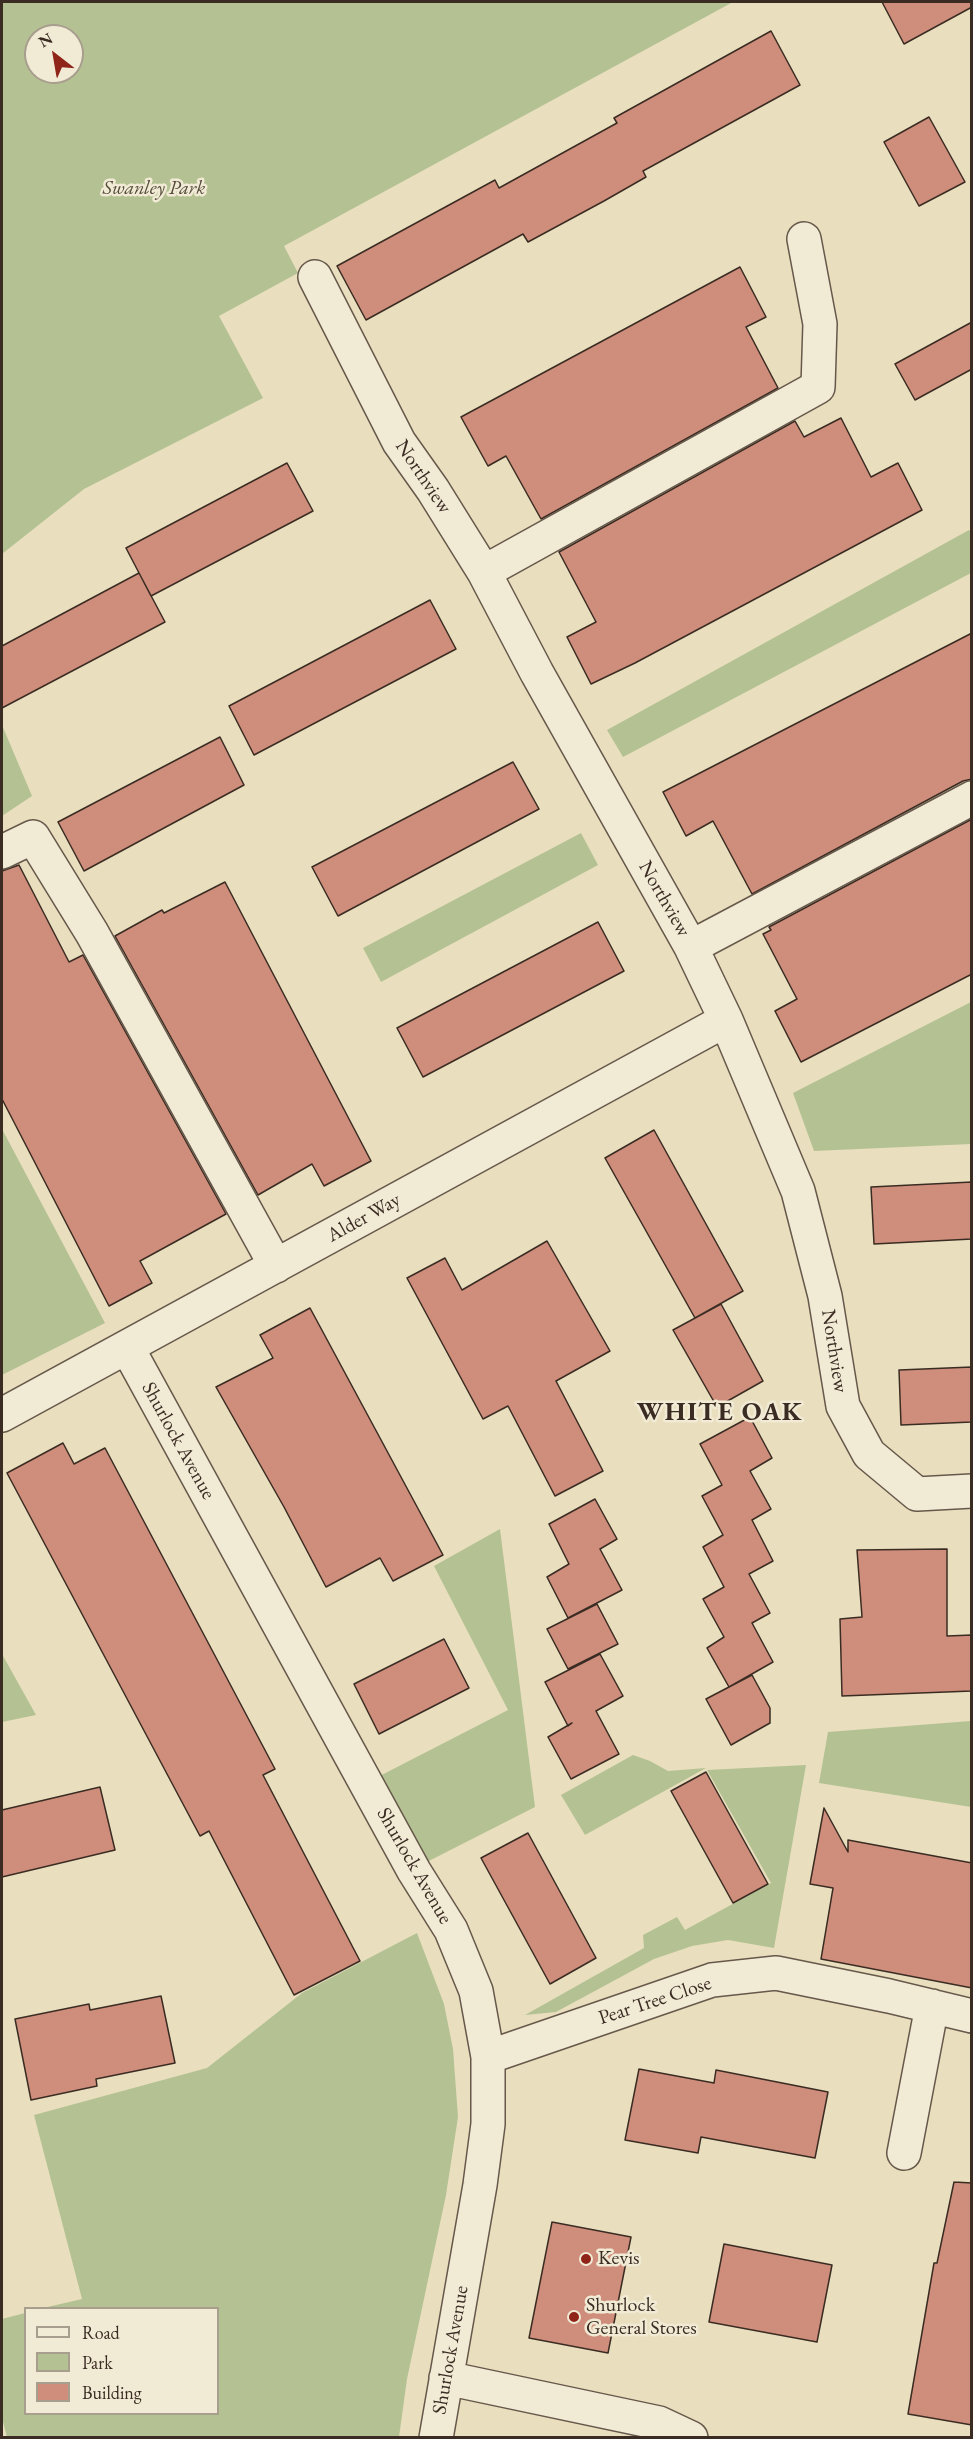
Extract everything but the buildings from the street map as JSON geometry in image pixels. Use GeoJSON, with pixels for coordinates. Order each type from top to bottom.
{"type":"FeatureCollection","features":[{"type":"Feature","properties":{"kind":"street"},"geometry":{"type":"LineString","coordinates":[[484,572],[818,387],[820,324],[804,239]]}},
{"type":"Feature","properties":{"kind":"street","name":"Northview"},"geometry":{"type":"LineString","coordinates":[[315,277],[399,442],[433,490],[484,572],[537,673],[691,947],[726,1020],[798,1191],[825,1296],[843,1406],[869,1454],[917,1494],[972,1491]]}},
{"type":"Feature","properties":{"kind":"street"},"geometry":{"type":"LineString","coordinates":[[691,947],[972,798]]}},
{"type":"Feature","properties":{"kind":"street"},"geometry":{"type":"LineString","coordinates":[[2,852],[33,837],[92,933],[276,1266]]}},
{"type":"Feature","properties":{"kind":"street","name":"Alder Way"},"geometry":{"type":"LineString","coordinates":[[2,1415],[726,1020]]}},
{"type":"Feature","properties":{"kind":"street","name":"Shurlock Avenue"},"geometry":{"type":"LineString","coordinates":[[127,1347],[414,1871],[451,1930],[477,1991],[488,2057],[488,2124],[480,2185],[436,2438]]}},
{"type":"Feature","properties":{"kind":"street","name":"Pear Tree Close"},"geometry":{"type":"LineString","coordinates":[[488,2057],[712,1980],[776,1973],[972,2016]]}},
{"type":"Feature","properties":{"kind":"street"},"geometry":{"type":"LineString","coordinates":[[904,2153],[932,2006]]}},
{"type":"Feature","properties":{"kind":"street"},"geometry":{"type":"LineString","coordinates":[[446,2378],[659,2423],[691,2438]]}},
{"type":"Feature","properties":{"kind":"green space","name":"Swanley Park"},"geometry":{"type":"Polygon","coordinates":[[[2,2],[733,2],[284,246],[298,273],[219,316],[263,398],[84,489],[2,554],[2,2]]]}},
{"type":"Feature","properties":{"kind":"green space"},"geometry":{"type":"Polygon","coordinates":[[[969,530],[972,533],[971,573],[623,757],[607,730],[969,530]]]}},
{"type":"Feature","properties":{"kind":"green space"},"geometry":{"type":"Polygon","coordinates":[[[2,725],[32,796],[2,816],[2,725]]]}},
{"type":"Feature","properties":{"kind":"green space"},"geometry":{"type":"Polygon","coordinates":[[[581,833],[598,865],[381,982],[363,948],[581,833]]]}},
{"type":"Feature","properties":{"kind":"green space"},"geometry":{"type":"Polygon","coordinates":[[[971,1002],[971,1144],[814,1151],[793,1093],[971,1002]]]}},
{"type":"Feature","properties":{"kind":"green space"},"geometry":{"type":"Polygon","coordinates":[[[2,1129],[105,1323],[2,1375],[2,1129]]]}},
{"type":"Feature","properties":{"kind":"green space"},"geometry":{"type":"Polygon","coordinates":[[[500,1529],[535,1807],[415,1868],[368,1782],[508,1710],[434,1566],[500,1529]]]}},
{"type":"Feature","properties":{"kind":"green space"},"geometry":{"type":"Polygon","coordinates":[[[2,1654],[36,1715],[2,1722],[2,1654]]]}},
{"type":"Feature","properties":{"kind":"green space"},"geometry":{"type":"Polygon","coordinates":[[[971,1721],[971,1807],[819,1783],[828,1732],[971,1721]]]}},
{"type":"Feature","properties":{"kind":"green space"},"geometry":{"type":"Polygon","coordinates":[[[633,1755],[668,1771],[706,1768],[585,1835],[561,1795],[633,1755]]]}},
{"type":"Feature","properties":{"kind":"green space"},"geometry":{"type":"Polygon","coordinates":[[[806,1765],[774,1948],[728,1940],[692,1946],[654,1959],[556,2012],[525,2015],[644,1948],[643,1935],[677,1917],[685,1930],[771,1883],[707,1770],[806,1765]]]}},
{"type":"Feature","properties":{"kind":"green space"},"geometry":{"type":"Polygon","coordinates":[[[417,1933],[444,2004],[453,2049],[458,2117],[446,2195],[407,2379],[399,2437],[7,2437],[2,2418],[2,2319],[24,2313],[24,2415],[219,2415],[219,2307],[47,2307],[82,2299],[34,2115],[207,2068],[302,1993],[417,1933]]]}},
{"type":"Feature","properties":{"kind":"place","name":"Kevis"},"geometry":{"type":"Point","coordinates":[586,2259]}},
{"type":"Feature","properties":{"kind":"place","name":"Shurlock General Stores"},"geometry":{"type":"Point","coordinates":[574,2317]}},
{"type":"Feature","properties":{"kind":"district","name":"WHITE OAK"},"geometry":{"type":"Point","coordinates":[720,1413]}}]}
